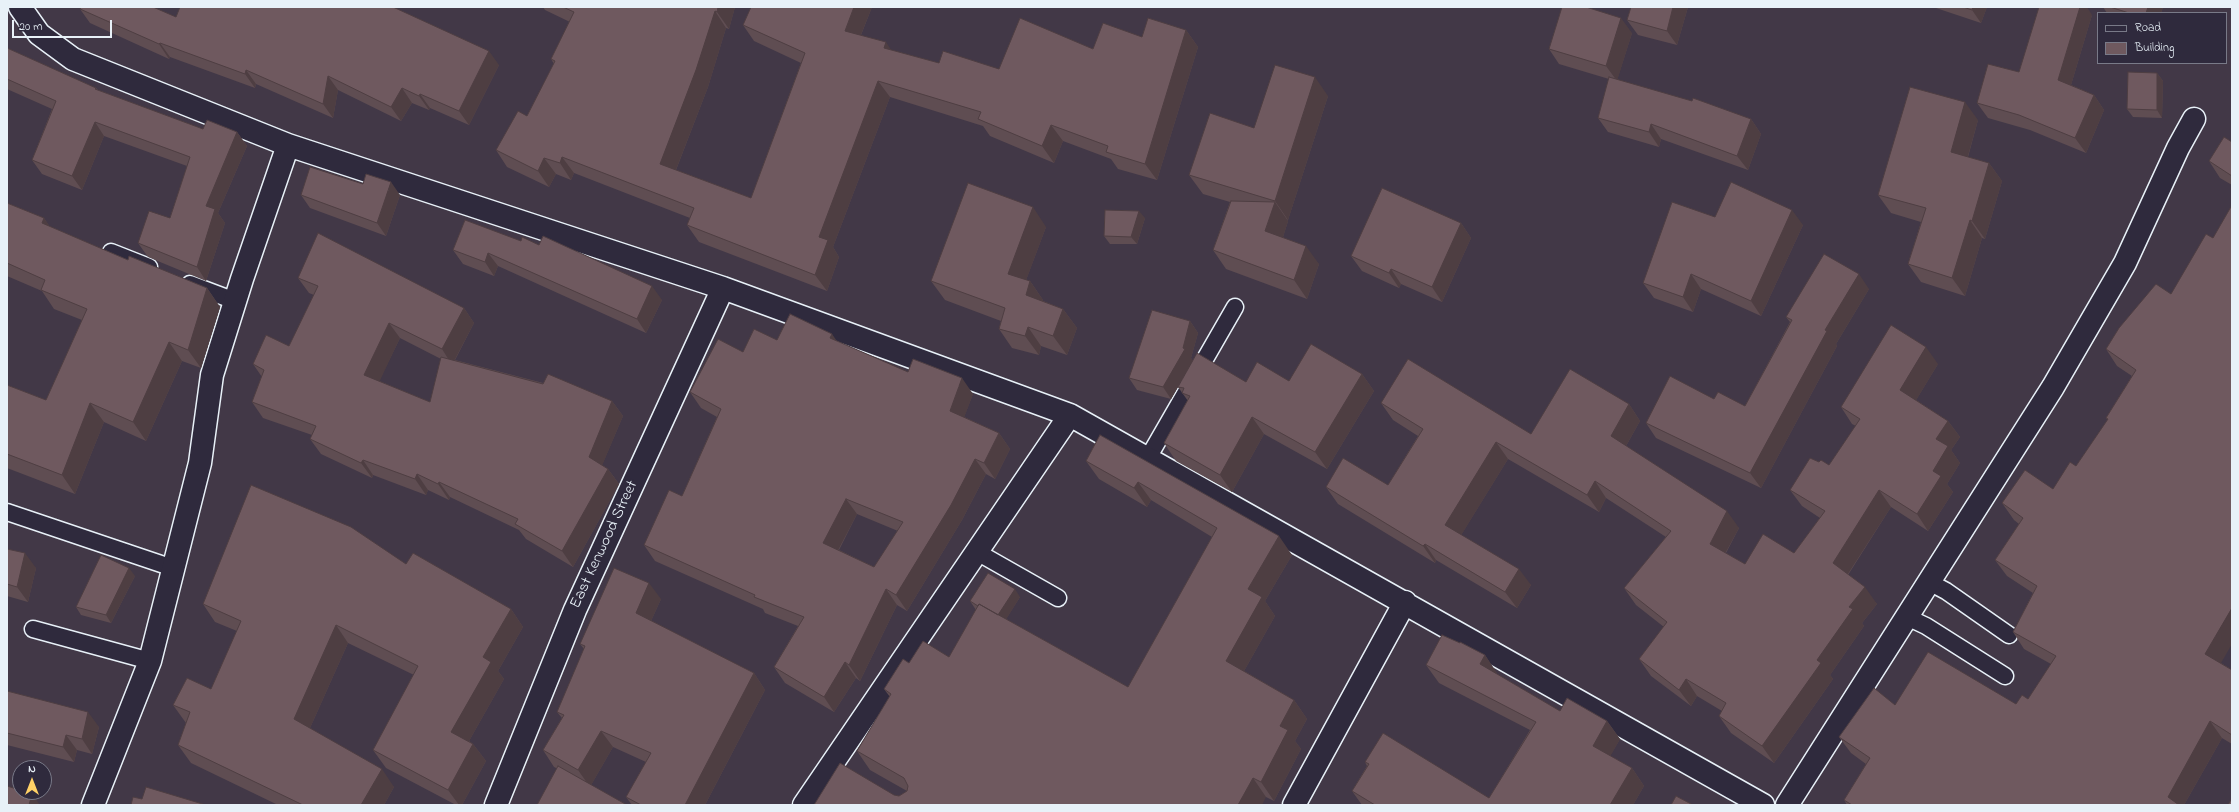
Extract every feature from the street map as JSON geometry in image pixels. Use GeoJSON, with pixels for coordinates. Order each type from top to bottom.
{"type":"FeatureCollection","features":[{"type":"Feature","properties":{"kind":"street"},"geometry":{"type":"LineString","coordinates":[[20,7],[39,34],[73,59],[288,144],[723,288],[1070,415],[1405,602],[1763,805]]}},
{"type":"Feature","properties":{"kind":"street"},"geometry":{"type":"LineString","coordinates":[[1786,805],[2053,387],[2125,263],[2178,148],[2194,119]]}},
{"type":"Feature","properties":{"kind":"street"},"geometry":{"type":"LineString","coordinates":[[93,805],[150,661],[200,463],[212,375],[235,301],[288,144]]}},
{"type":"Feature","properties":{"kind":"street","name":"East Kenwood Street"},"geometry":{"type":"LineString","coordinates":[[496,805],[575,610],[723,288]]}},
{"type":"Feature","properties":{"kind":"street"},"geometry":{"type":"LineString","coordinates":[[804,805],[842,764],[976,552],[1070,415]]}},
{"type":"Feature","properties":{"kind":"street"},"geometry":{"type":"LineString","coordinates":[[1294,805],[1405,602]]}},
{"type":"Feature","properties":{"kind":"lane"},"geometry":{"type":"LineString","coordinates":[[111,252],[235,301]]}},
{"type":"Feature","properties":{"kind":"lane"},"geometry":{"type":"LineString","coordinates":[[1148,458],[1235,307]]}},
{"type":"Feature","properties":{"kind":"lane"},"geometry":{"type":"LineString","coordinates":[[7,512],[173,568]]}},
{"type":"Feature","properties":{"kind":"lane"},"geometry":{"type":"LineString","coordinates":[[976,552],[1058,598]]}},
{"type":"Feature","properties":{"kind":"lane"},"geometry":{"type":"LineString","coordinates":[[1929,582],[1946,591],[2009,635]]}},
{"type":"Feature","properties":{"kind":"lane"},"geometry":{"type":"LineString","coordinates":[[1907,617],[1926,626],[2005,676]]}},
{"type":"Feature","properties":{"kind":"lane"},"geometry":{"type":"LineString","coordinates":[[33,629],[150,661]]}},
{"type":"Feature","properties":{"kind":"building"},"geometry":{"type":"Polygon","coordinates":[[[81,7],[153,7],[176,17],[180,7],[393,7],[489,51],[459,111],[402,88],[391,107],[328,76],[323,104],[246,70],[245,74],[160,43],[159,44],[80,9],[81,7]]]}},
{"type":"Feature","properties":{"kind":"building"},"geometry":{"type":"Polygon","coordinates":[[[563,7],[718,7],[717,12],[715,11],[696,70],[660,164],[751,198],[805,53],[743,25],[751,7],[854,7],[845,31],[886,42],[884,48],[939,63],[943,51],[999,69],[1020,18],[1093,49],[1103,23],[1142,37],[1148,18],[1186,30],[1145,164],[1106,152],[1108,146],[1051,125],[1042,146],[978,119],[981,112],[878,81],[819,237],[828,240],[815,275],[687,225],[694,208],[562,157],[560,163],[544,158],[538,171],[496,150],[518,111],[527,116],[555,61],[551,59],[574,12],[563,7]]]}},
{"type":"Feature","properties":{"kind":"building"},"geometry":{"type":"Polygon","coordinates":[[[1562,7],[1586,7],[1621,18],[1606,66],[1549,49],[1562,7]]]}},
{"type":"Feature","properties":{"kind":"building"},"geometry":{"type":"Polygon","coordinates":[[[1631,7],[1673,7],[1667,31],[1627,20],[1631,7]]]}},
{"type":"Feature","properties":{"kind":"building"},"geometry":{"type":"Polygon","coordinates":[[[1963,7],[1973,7],[1972,10],[1963,7]]]}},
{"type":"Feature","properties":{"kind":"building"},"geometry":{"type":"Polygon","coordinates":[[[2039,7],[2080,7],[2058,80],[2094,95],[2075,138],[2019,115],[1977,103],[1988,64],[2019,72],[2039,7]]]}},
{"type":"Feature","properties":{"kind":"building"},"geometry":{"type":"Polygon","coordinates":[[[2110,7],[2148,7],[2146,12],[2126,12],[2110,7]]]}},
{"type":"Feature","properties":{"kind":"building"},"geometry":{"type":"Polygon","coordinates":[[[7,48],[96,88],[95,89],[203,129],[207,120],[237,132],[206,206],[215,209],[197,267],[138,243],[149,211],[170,218],[190,157],[95,122],[72,176],[32,160],[56,101],[7,79],[7,48]]]}},
{"type":"Feature","properties":{"kind":"building"},"geometry":{"type":"Polygon","coordinates":[[[1275,65],[1315,77],[1275,201],[1189,175],[1210,113],[1254,128],[1275,65]]]}},
{"type":"Feature","properties":{"kind":"building"},"geometry":{"type":"Polygon","coordinates":[[[2128,72],[2157,73],[2157,110],[2127,109],[2128,72]]]}},
{"type":"Feature","properties":{"kind":"building"},"geometry":{"type":"Polygon","coordinates":[[[1609,77],[1692,101],[1693,98],[1751,119],[1737,156],[1651,124],[1649,132],[1598,118],[1609,77]]]}},
{"type":"Feature","properties":{"kind":"building"},"geometry":{"type":"Polygon","coordinates":[[[1910,87],[1965,102],[1951,152],[1989,163],[1972,221],[1970,220],[1952,278],[1908,264],[1926,208],[1878,195],[1910,87]]]}},
{"type":"Feature","properties":{"kind":"building"},"geometry":{"type":"Polygon","coordinates":[[[2224,137],[2232,142],[2232,176],[2209,161],[2224,137]]]}},
{"type":"Feature","properties":{"kind":"building"},"geometry":{"type":"Polygon","coordinates":[[[310,167],[363,184],[366,174],[391,182],[377,223],[301,195],[310,167]]]}},
{"type":"Feature","properties":{"kind":"building"},"geometry":{"type":"Polygon","coordinates":[[[1731,182],[1792,210],[1751,301],[1691,274],[1683,297],[1643,283],[1672,202],[1715,217],[1731,182]]]}},
{"type":"Feature","properties":{"kind":"building"},"geometry":{"type":"Polygon","coordinates":[[[968,183],[1033,207],[1008,274],[1030,281],[1026,295],[1063,309],[1053,336],[1028,327],[1025,336],[999,329],[1005,308],[931,281],[968,183]]]}},
{"type":"Feature","properties":{"kind":"building"},"geometry":{"type":"Polygon","coordinates":[[[1382,188],[1461,223],[1432,287],[1391,269],[1389,273],[1351,256],[1382,188]]]}},
{"type":"Feature","properties":{"kind":"building"},"geometry":{"type":"Polygon","coordinates":[[[1231,201],[1275,202],[1265,231],[1306,246],[1294,280],[1213,250],[1231,201]]]}},
{"type":"Feature","properties":{"kind":"building"},"geometry":{"type":"Polygon","coordinates":[[[7,203],[44,218],[42,223],[128,260],[129,256],[207,288],[188,350],[169,342],[133,422],[90,403],[62,475],[7,454],[7,385],[46,400],[87,309],[41,290],[45,280],[7,263],[7,203]]]}},
{"type":"Feature","properties":{"kind":"building"},"geometry":{"type":"Polygon","coordinates":[[[2232,205],[2232,608],[2205,654],[2232,670],[2232,735],[2210,721],[2168,797],[2179,805],[1852,805],[1844,800],[1870,758],[1839,737],[1874,688],[1895,705],[1928,652],[2016,704],[2022,695],[2028,699],[2056,656],[2013,632],[2037,586],[1995,560],[2023,518],[2002,503],[2025,470],[2053,489],[2070,462],[2076,466],[2108,419],[2106,418],[2136,370],[2106,349],[2119,328],[2156,284],[2171,294],[2206,234],[2213,238],[2232,205]]]}},
{"type":"Feature","properties":{"kind":"building"},"geometry":{"type":"Polygon","coordinates":[[[1105,210],[1139,211],[1131,237],[1104,236],[1105,210]]]}},
{"type":"Feature","properties":{"kind":"building"},"geometry":{"type":"Polygon","coordinates":[[[465,220],[521,241],[522,237],[539,245],[543,236],[652,286],[637,319],[488,253],[485,262],[453,250],[465,220]]]}},
{"type":"Feature","properties":{"kind":"building"},"geometry":{"type":"Polygon","coordinates":[[[318,233],[464,308],[442,349],[389,323],[364,375],[430,402],[441,357],[543,384],[548,374],[612,401],[589,457],[608,469],[562,551],[515,524],[518,519],[439,482],[438,484],[417,474],[415,479],[363,460],[361,463],[310,439],[316,426],[252,402],[264,370],[253,364],[266,335],[289,346],[318,286],[298,278],[318,233]]]}},
{"type":"Feature","properties":{"kind":"building"},"geometry":{"type":"Polygon","coordinates":[[[1824,254],[1859,274],[1825,330],[1827,331],[1750,473],[1646,423],[1670,376],[1714,399],[1718,392],[1745,406],[1792,320],[1786,317],[1824,254]]]}},
{"type":"Feature","properties":{"kind":"building"},"geometry":{"type":"Polygon","coordinates":[[[1152,310],[1190,321],[1183,348],[1185,349],[1163,387],[1129,378],[1152,310]]]}},
{"type":"Feature","properties":{"kind":"building"},"geometry":{"type":"Polygon","coordinates":[[[790,314],[832,334],[830,338],[908,372],[913,359],[962,378],[950,411],[999,433],[984,463],[975,459],[951,505],[896,595],[886,589],[849,665],[845,662],[824,697],[774,667],[804,617],[754,597],[755,595],[644,545],[669,490],[682,496],[721,409],[690,392],[718,339],[743,352],[754,329],[777,340],[790,314]],[[846,499],[823,543],[874,567],[903,522],[846,499]]]}},
{"type":"Feature","properties":{"kind":"building"},"geometry":{"type":"Polygon","coordinates":[[[1891,325],[1926,347],[1900,390],[1948,421],[1936,439],[1948,446],[1933,471],[1941,476],[1917,514],[1879,490],[1833,563],[1865,587],[1849,607],[1853,609],[1817,660],[1821,663],[1762,746],[1719,716],[1726,703],[1686,679],[1679,690],[1639,659],[1667,622],[1624,588],[1671,531],[1595,481],[1587,495],[1496,442],[1445,525],[1519,569],[1505,592],[1425,544],[1423,546],[1326,487],[1343,458],[1388,485],[1423,429],[1381,403],[1408,359],[1531,434],[1570,369],[1629,404],[1611,436],[1727,511],[1710,544],[1745,564],[1763,534],[1794,553],[1825,511],[1790,490],[1810,458],[1819,462],[1821,460],[1829,465],[1860,419],[1841,407],[1891,325]]]}},
{"type":"Feature","properties":{"kind":"building"},"geometry":{"type":"Polygon","coordinates":[[[1311,344],[1362,374],[1315,452],[1252,417],[1220,475],[1164,443],[1190,396],[1182,393],[1184,388],[1178,387],[1197,353],[1246,382],[1257,362],[1289,381],[1311,344]]]}},
{"type":"Feature","properties":{"kind":"building"},"geometry":{"type":"Polygon","coordinates":[[[1100,435],[1279,536],[1248,589],[1262,597],[1226,661],[1294,700],[1280,726],[1288,730],[1261,782],[1253,778],[1238,805],[814,805],[840,763],[894,795],[899,796],[907,791],[908,786],[904,778],[857,751],[891,694],[884,689],[903,659],[909,663],[923,641],[949,657],[979,604],[1128,687],[1217,528],[1138,482],[1134,488],[1086,461],[1100,435]]]}},
{"type":"Feature","properties":{"kind":"building"},"geometry":{"type":"Polygon","coordinates":[[[251,485],[351,527],[406,564],[413,553],[511,609],[483,657],[491,662],[451,732],[473,744],[448,790],[373,750],[418,666],[336,625],[294,719],[382,769],[361,805],[303,805],[178,745],[190,712],[173,705],[187,678],[211,689],[241,621],[203,604],[251,485]]]}},
{"type":"Feature","properties":{"kind":"building"},"geometry":{"type":"Polygon","coordinates":[[[7,549],[25,553],[17,587],[7,584],[7,549]]]}},
{"type":"Feature","properties":{"kind":"building"},"geometry":{"type":"Polygon","coordinates":[[[101,555],[129,568],[106,615],[76,607],[101,555]]]}},
{"type":"Feature","properties":{"kind":"building"},"geometry":{"type":"Polygon","coordinates":[[[614,568],[649,583],[636,613],[754,673],[685,805],[641,805],[626,797],[651,753],[601,731],[578,770],[543,750],[564,715],[557,712],[585,646],[580,644],[614,568]]]}},
{"type":"Feature","properties":{"kind":"building"},"geometry":{"type":"Polygon","coordinates":[[[988,573],[1015,589],[998,615],[979,604],[978,606],[970,601],[988,573]]]}},
{"type":"Feature","properties":{"kind":"building"},"geometry":{"type":"Polygon","coordinates":[[[1442,635],[1460,642],[1485,655],[1480,664],[1560,711],[1567,698],[1607,721],[1593,746],[1632,768],[1610,805],[1375,805],[1352,791],[1369,764],[1365,762],[1383,733],[1489,798],[1536,722],[1426,665],[1442,635]]]}},
{"type":"Feature","properties":{"kind":"building"},"geometry":{"type":"Polygon","coordinates":[[[7,691],[88,712],[82,739],[66,735],[63,747],[7,733],[7,691]]]}},
{"type":"Feature","properties":{"kind":"building"},"geometry":{"type":"Polygon","coordinates":[[[558,766],[627,805],[537,805],[558,766]]]}},
{"type":"Feature","properties":{"kind":"building"},"geometry":{"type":"Polygon","coordinates":[[[7,786],[12,788],[12,800],[30,800],[29,805],[7,805],[7,786]]]}},
{"type":"Feature","properties":{"kind":"building"},"geometry":{"type":"Polygon","coordinates":[[[146,787],[206,805],[131,805],[133,797],[142,799],[146,787]]]}},
{"type":"Feature","properties":{"kind":"building"},"geometry":{"type":"Polygon","coordinates":[[[1676,796],[1693,805],[1671,805],[1676,796]]]}},
{"type":"Feature","properties":{"kind":"building"},"geometry":{"type":"Polygon","coordinates":[[[2232,798],[2232,805],[2228,805],[2232,798]]]}}]}
